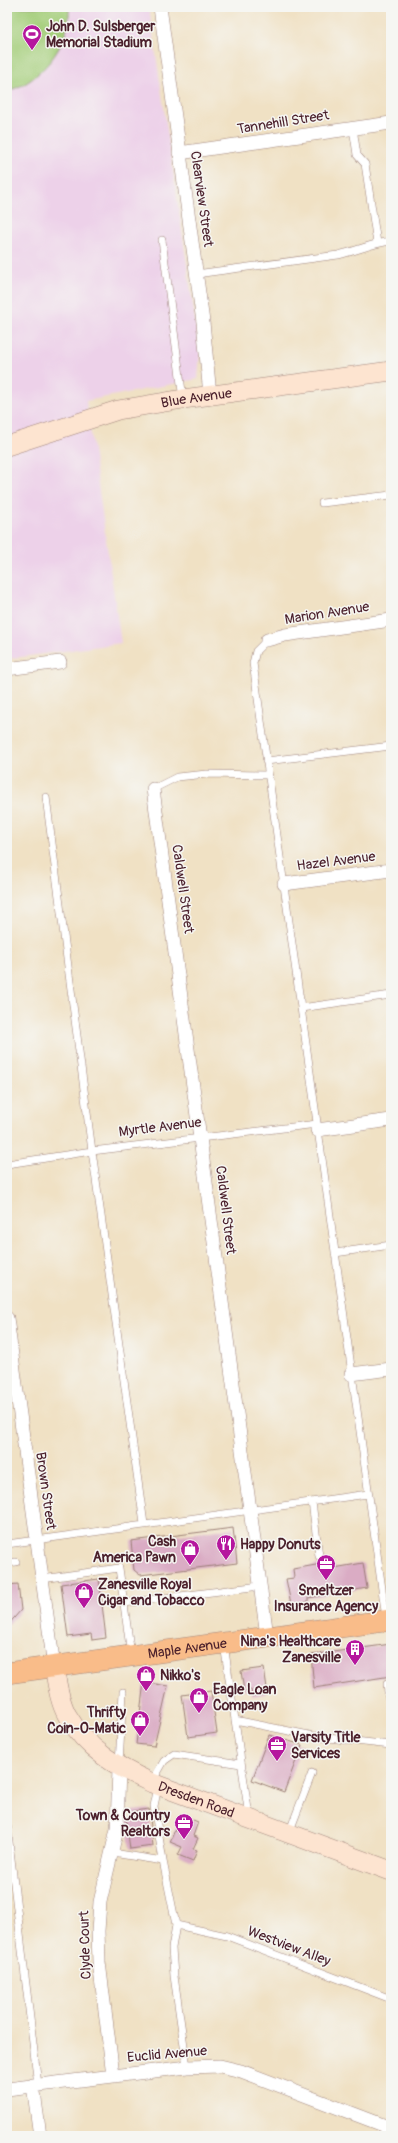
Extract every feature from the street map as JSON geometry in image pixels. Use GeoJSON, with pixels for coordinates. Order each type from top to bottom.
{"type":"FeatureCollection","features":[{"type":"Feature","properties":{"kind":"main road","name":"Maple Avenue"},"geometry":{"type":"LineString","coordinates":[[7,1673],[388,1620]]}},
{"type":"Feature","properties":{"kind":"street","name":"Clearview Street"},"geometry":{"type":"LineString","coordinates":[[160,7],[205,340],[210,395]]}},
{"type":"Feature","properties":{"kind":"street","name":"Tannehill Street"},"geometry":{"type":"LineString","coordinates":[[179,153],[391,123]]}},
{"type":"Feature","properties":{"kind":"street","name":"Blue Avenue"},"geometry":{"type":"LineString","coordinates":[[10,444],[118,410],[210,395],[391,371]]}},
{"type":"Feature","properties":{"kind":"street","name":"Marion Avenue"},"geometry":{"type":"LineString","coordinates":[[268,640],[285,635],[391,620]]}},
{"type":"Feature","properties":{"kind":"street"},"geometry":{"type":"LineString","coordinates":[[7,669],[60,662]]}},
{"type":"Feature","properties":{"kind":"street","name":"Caldwell Street"},"geometry":{"type":"LineString","coordinates":[[153,789],[260,1586],[268,1636]]}},
{"type":"Feature","properties":{"kind":"street","name":"Hazel Avenue"},"geometry":{"type":"LineString","coordinates":[[284,884],[391,870]]}},
{"type":"Feature","properties":{"kind":"street","name":"Myrtle Avenue"},"geometry":{"type":"LineString","coordinates":[[317,1127],[391,1120]]}},
{"type":"Feature","properties":{"kind":"street","name":"Brown Street"},"geometry":{"type":"LineString","coordinates":[[7,1318],[54,1667]]}},
{"type":"Feature","properties":{"kind":"street"},"geometry":{"type":"LineString","coordinates":[[351,1374],[391,1369]]}},
{"type":"Feature","properties":{"kind":"street","name":"Dresden Road"},"geometry":{"type":"LineString","coordinates":[[54,1667],[66,1714],[85,1739],[119,1768],[155,1784],[391,1871]]}},
{"type":"Feature","properties":{"kind":"street","name":"Clyde Court"},"geometry":{"type":"LineString","coordinates":[[113,2075],[99,1962],[98,1931],[100,1902],[113,1853],[117,1830],[119,1768]]}},
{"type":"Feature","properties":{"kind":"street","name":"Euclid Avenue"},"geometry":{"type":"LineString","coordinates":[[7,2089],[113,2075],[187,2067],[215,2066],[232,2068],[391,2128]]}},
{"type":"Feature","properties":{"kind":"street"},"geometry":{"type":"LineString","coordinates":[[35,2085],[40,2136]]}},
{"type":"Feature","properties":{"kind":"lane"},"geometry":{"type":"LineString","coordinates":[[353,128],[357,155],[365,164],[377,243]]}},
{"type":"Feature","properties":{"kind":"lane"},"geometry":{"type":"LineString","coordinates":[[162,240],[183,399]]}},
{"type":"Feature","properties":{"kind":"lane"},"geometry":{"type":"LineString","coordinates":[[196,274],[338,255],[357,251],[377,243],[391,241]]}},
{"type":"Feature","properties":{"kind":"lane"},"geometry":{"type":"LineString","coordinates":[[322,503],[391,495]]}},
{"type":"Feature","properties":{"kind":"lane"},"geometry":{"type":"LineString","coordinates":[[268,640],[260,646],[253,658],[266,762],[351,1374],[388,1620]]}},
{"type":"Feature","properties":{"kind":"lane"},"geometry":{"type":"LineString","coordinates":[[266,762],[391,746]]}},
{"type":"Feature","properties":{"kind":"lane"},"geometry":{"type":"LineString","coordinates":[[153,789],[177,778],[207,774],[268,774]]}},
{"type":"Feature","properties":{"kind":"lane"},"geometry":{"type":"LineString","coordinates":[[46,797],[92,1151],[144,1524]]}},
{"type":"Feature","properties":{"kind":"lane"},"geometry":{"type":"LineString","coordinates":[[301,1008],[391,995]]}},
{"type":"Feature","properties":{"kind":"lane","name":"Myrtle Avenue"},"geometry":{"type":"LineString","coordinates":[[7,1164],[92,1151],[201,1138],[317,1127]]}},
{"type":"Feature","properties":{"kind":"lane"},"geometry":{"type":"LineString","coordinates":[[335,1253],[391,1245]]}},
{"type":"Feature","properties":{"kind":"lane"},"geometry":{"type":"LineString","coordinates":[[7,1544],[368,1494]]}},
{"type":"Feature","properties":{"kind":"lane"},"geometry":{"type":"LineString","coordinates":[[312,1502],[319,1556]]}},
{"type":"Feature","properties":{"kind":"lane"},"geometry":{"type":"LineString","coordinates":[[7,1563],[16,1562]]}},
{"type":"Feature","properties":{"kind":"lane"},"geometry":{"type":"LineString","coordinates":[[42,1579],[119,1568],[131,1656]]}},
{"type":"Feature","properties":{"kind":"lane"},"geometry":{"type":"LineString","coordinates":[[124,1603],[260,1586]]}},
{"type":"Feature","properties":{"kind":"lane"},"geometry":{"type":"LineString","coordinates":[[224,1642],[249,1819]]}},
{"type":"Feature","properties":{"kind":"lane"},"geometry":{"type":"LineString","coordinates":[[391,1684],[387,1684],[391,1716]]}},
{"type":"Feature","properties":{"kind":"lane"},"geometry":{"type":"LineString","coordinates":[[119,1768],[123,1692]]}},
{"type":"Feature","properties":{"kind":"lane"},"geometry":{"type":"LineString","coordinates":[[235,1720],[319,1737],[391,1745]]}},
{"type":"Feature","properties":{"kind":"lane"},"geometry":{"type":"LineString","coordinates":[[187,2067],[174,1976],[172,1948],[176,1925],[154,1806],[155,1784],[164,1761],[174,1754],[241,1764]]}},
{"type":"Feature","properties":{"kind":"lane"},"geometry":{"type":"LineString","coordinates":[[289,1834],[312,1773]]}},
{"type":"Feature","properties":{"kind":"lane"},"geometry":{"type":"LineString","coordinates":[[7,1825],[35,2085]]}},
{"type":"Feature","properties":{"kind":"lane"},"geometry":{"type":"LineString","coordinates":[[113,1853],[163,1861]]}},
{"type":"Feature","properties":{"kind":"lane","name":"Westview Alley"},"geometry":{"type":"LineString","coordinates":[[176,1925],[227,1936],[391,1999]]}},
{"type":"Feature","properties":{"kind":"shaded area"},"geometry":{"type":"Polygon","coordinates":[[[7,7],[149,7],[200,353],[198,379],[86,401],[121,643],[7,659],[7,7]]]}},
{"type":"Feature","properties":{"kind":"green space","name":"John D. Sulsberger Memorial Stadium"},"geometry":{"type":"Polygon","coordinates":[[[7,7],[69,7],[69,17],[64,38],[60,47],[47,65],[29,81],[7,92],[7,7]]]}},
{"type":"Feature","properties":{"kind":"building"},"geometry":{"type":"Polygon","coordinates":[[[233,1528],[237,1563],[140,1575],[134,1570],[131,1541],[233,1528]]]}},
{"type":"Feature","properties":{"kind":"building"},"geometry":{"type":"Polygon","coordinates":[[[333,1562],[334,1568],[363,1563],[367,1588],[308,1598],[308,1602],[291,1604],[286,1579],[294,1578],[293,1569],[333,1562]]]}},
{"type":"Feature","properties":{"kind":"building","name":"Zanesville Royal Cigar and Tobacco"},"geometry":{"type":"Polygon","coordinates":[[[99,1579],[106,1638],[92,1640],[91,1634],[68,1637],[61,1584],[99,1579]]]}},
{"type":"Feature","properties":{"kind":"building"},"geometry":{"type":"Polygon","coordinates":[[[18,1584],[21,1610],[7,1626],[7,1585],[18,1584]]]}},
{"type":"Feature","properties":{"kind":"building"},"geometry":{"type":"Polygon","coordinates":[[[391,1644],[391,1676],[314,1688],[311,1655],[391,1644]]]}},
{"type":"Feature","properties":{"kind":"building"},"geometry":{"type":"Polygon","coordinates":[[[264,1668],[267,1688],[265,1689],[266,1694],[252,1696],[251,1690],[244,1691],[241,1671],[264,1668]]]}},
{"type":"Feature","properties":{"kind":"building"},"geometry":{"type":"Polygon","coordinates":[[[144,1682],[168,1686],[154,1746],[136,1744],[144,1682]]]}},
{"type":"Feature","properties":{"kind":"building","name":"Eagle Loan Company"},"geometry":{"type":"Polygon","coordinates":[[[211,1691],[217,1733],[188,1737],[182,1695],[211,1691]]]}},
{"type":"Feature","properties":{"kind":"building","name":"Varsity Title Services"},"geometry":{"type":"Polygon","coordinates":[[[269,1735],[302,1745],[284,1792],[252,1780],[269,1735]]]}},
{"type":"Feature","properties":{"kind":"building"},"geometry":{"type":"Polygon","coordinates":[[[149,1809],[153,1846],[130,1849],[126,1819],[134,1818],[133,1811],[149,1809]]]}},
{"type":"Feature","properties":{"kind":"building","name":"Town & Country Realtors"},"geometry":{"type":"Polygon","coordinates":[[[181,1815],[198,1822],[193,1836],[198,1838],[193,1849],[197,1850],[193,1861],[178,1855],[182,1847],[170,1842],[181,1815]]]}},
{"type":"Feature","properties":{"kind":"place","name":"John D. Sulsberger Memorial Stadium"},"geometry":{"type":"Point","coordinates":[32,51]}},
{"type":"Feature","properties":{"kind":"place","name":"Happy Donuts"},"geometry":{"type":"Point","coordinates":[226,1561]}},
{"type":"Feature","properties":{"kind":"place","name":"Cash America Pawn"},"geometry":{"type":"Point","coordinates":[190,1566]}},
{"type":"Feature","properties":{"kind":"place","name":"Smeltzer Insurance Agency"},"geometry":{"type":"Point","coordinates":[326,1581]}},
{"type":"Feature","properties":{"kind":"place","name":"Zanesville Royal Cigar and Tobacco"},"geometry":{"type":"Point","coordinates":[84,1609]}},
{"type":"Feature","properties":{"kind":"place","name":"Nina's Healthcare Zanesville"},"geometry":{"type":"Point","coordinates":[355,1666]}},
{"type":"Feature","properties":{"kind":"place","name":"Nikko's"},"geometry":{"type":"Point","coordinates":[146,1692]}},
{"type":"Feature","properties":{"kind":"place","name":"Eagle Loan Company"},"geometry":{"type":"Point","coordinates":[199,1714]}},
{"type":"Feature","properties":{"kind":"place","name":"Thrifty Coin-O-Matic"},"geometry":{"type":"Point","coordinates":[140,1737]}},
{"type":"Feature","properties":{"kind":"place","name":"Varsity Title Services"},"geometry":{"type":"Point","coordinates":[277,1762]}},
{"type":"Feature","properties":{"kind":"place","name":"Town & Country Realtors"},"geometry":{"type":"Point","coordinates":[184,1840]}}]}
